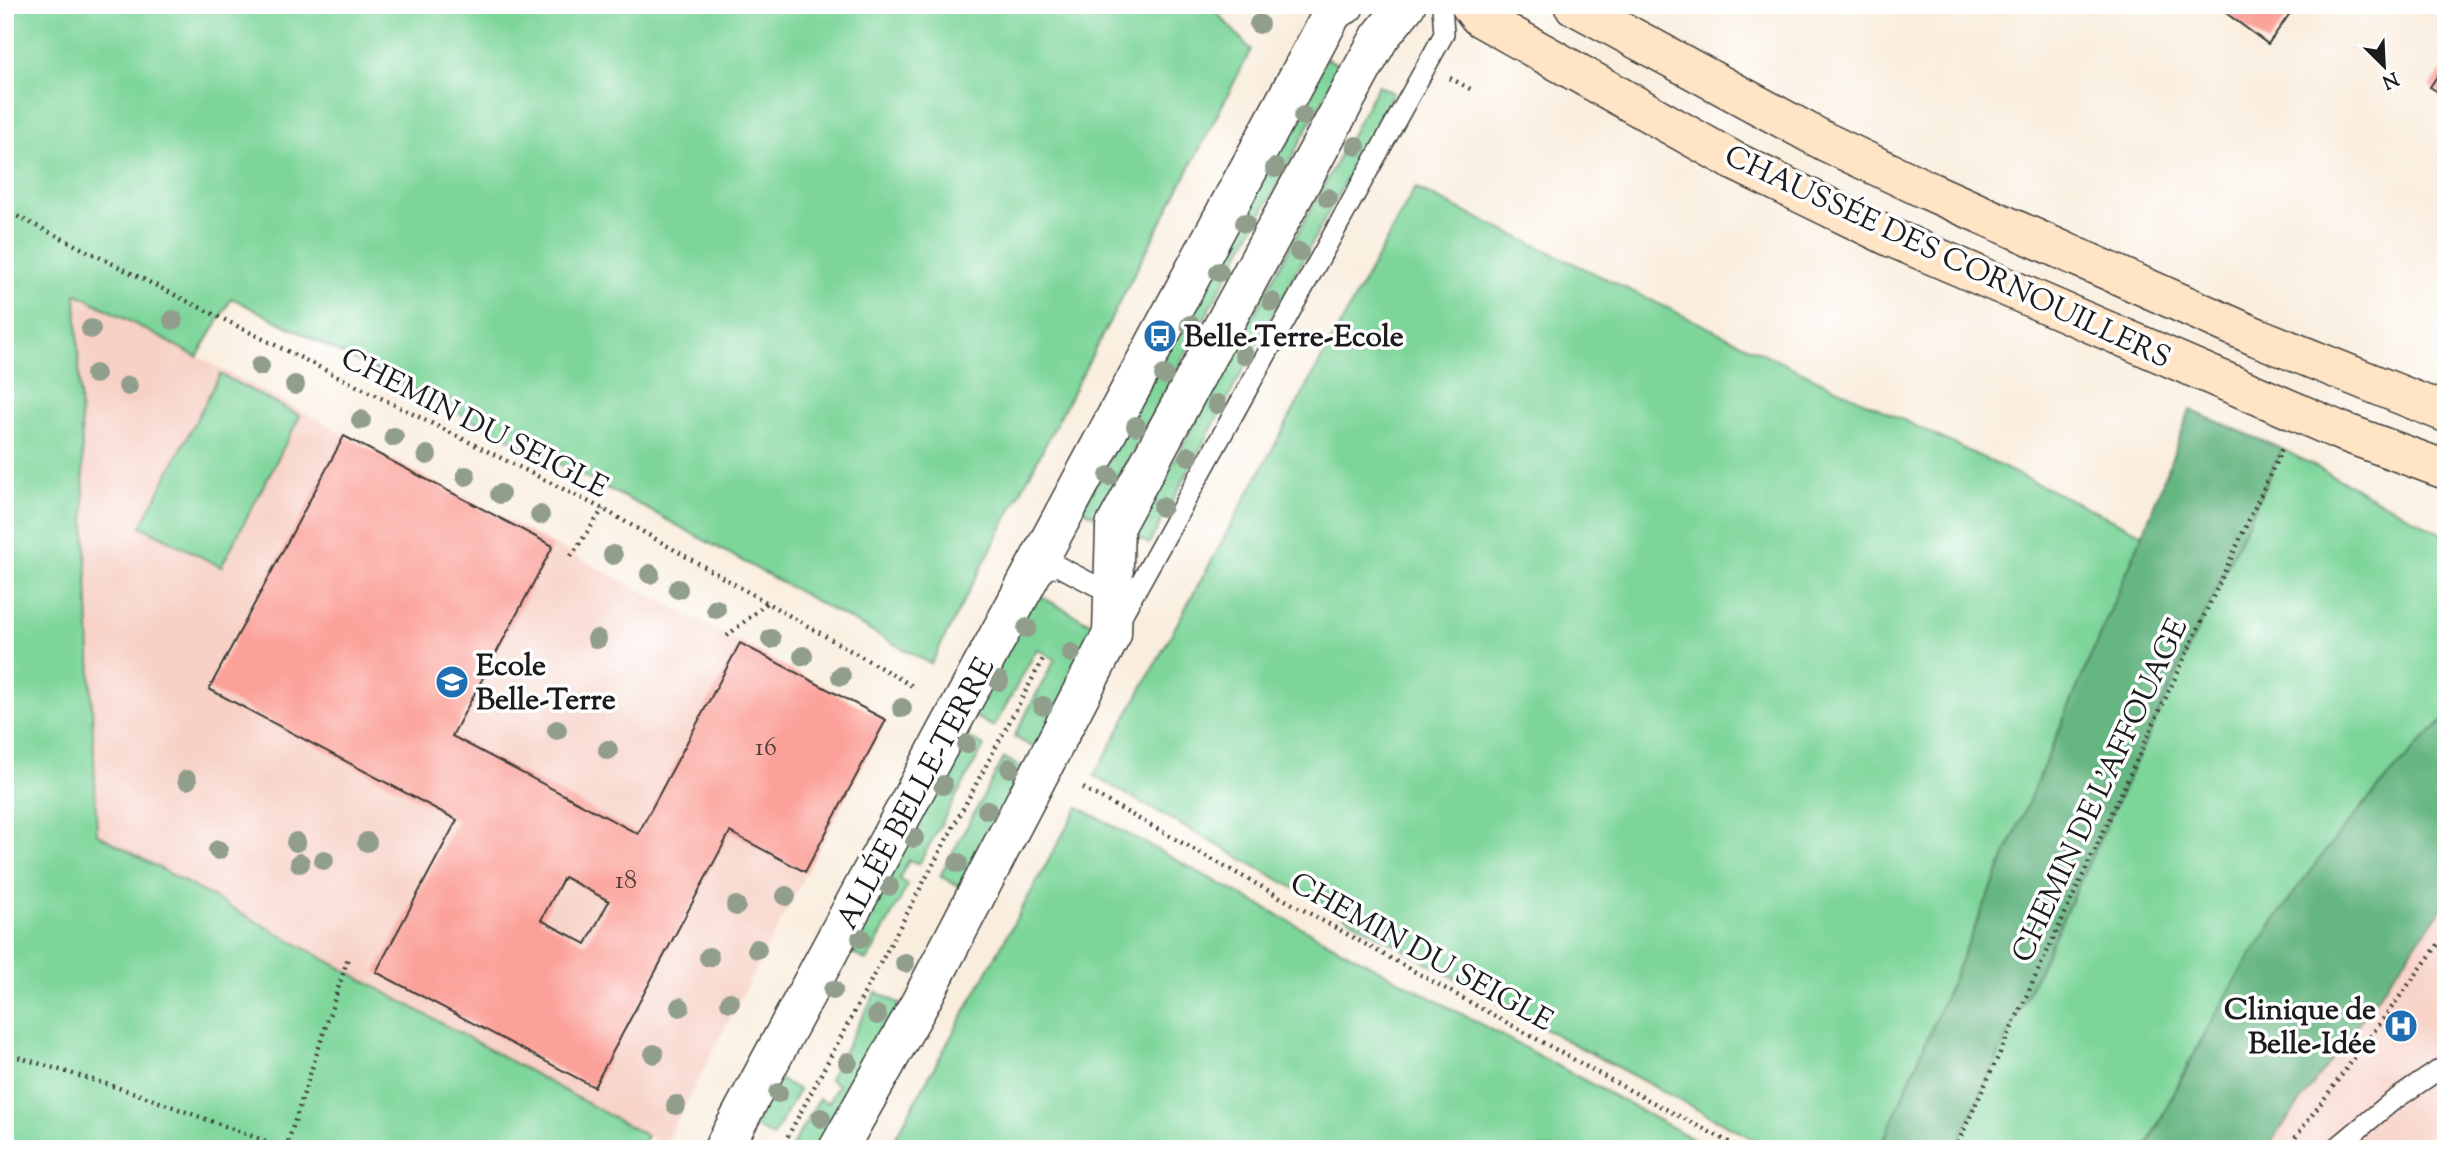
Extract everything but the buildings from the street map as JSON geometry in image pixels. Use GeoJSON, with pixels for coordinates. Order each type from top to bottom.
{"type":"FeatureCollection","features":[{"type":"Feature","properties":{"kind":"street","name":"ALLÉE BELLE-TERRE"},"geometry":{"type":"LineString","coordinates":[[723,1149],[1034,574],[1334,10],[1345,5]]}},
{"type":"Feature","properties":{"kind":"street"},"geometry":{"type":"LineString","coordinates":[[838,1149],[920,1003],[1112,634],[1115,526],[1380,37],[1406,5]]}},
{"type":"Feature","properties":{"kind":"street","name":"CHAUSSÉE DES CORNOUILLERS"},"geometry":{"type":"LineString","coordinates":[[1470,5],[1479,17],[1734,160],[1890,237],[2339,430],[2446,470]]}},
{"type":"Feature","properties":{"kind":"street","name":"CHAUSSÉE DES CORNOUILLERS"},"geometry":{"type":"LineString","coordinates":[[1573,5],[1826,142],[1929,191],[2257,337],[2446,413]]}},
{"type":"Feature","properties":{"kind":"lane"},"geometry":{"type":"LineString","coordinates":[[1112,634],[1444,34],[1442,5]]}},
{"type":"Feature","properties":{"kind":"lane"},"geometry":{"type":"LineString","coordinates":[[1034,574],[1058,566],[1112,594]]}},
{"type":"Feature","properties":{"kind":"lane"},"geometry":{"type":"LineString","coordinates":[[2335,1149],[2390,1103],[2446,1065]]}},
{"type":"Feature","properties":{"kind":"path","name":"CHEMIN DU SEIGLE"},"geometry":{"type":"LineString","coordinates":[[5,210],[603,509],[916,688]]}},
{"type":"Feature","properties":{"kind":"path","name":"CHEMIN DE L'AFFOUAGE"},"geometry":{"type":"LineString","coordinates":[[1955,1149],[2282,449]]}},
{"type":"Feature","properties":{"kind":"path"},"geometry":{"type":"LineString","coordinates":[[571,556],[603,509]]}},
{"type":"Feature","properties":{"kind":"path"},"geometry":{"type":"LineString","coordinates":[[727,636],[767,603]]}},
{"type":"Feature","properties":{"kind":"path"},"geometry":{"type":"LineString","coordinates":[[781,1149],[1043,659]]}},
{"type":"Feature","properties":{"kind":"path","name":"CHEMIN DU SEIGLE"},"geometry":{"type":"LineString","coordinates":[[1083,788],[1616,1083],[1742,1149]]}},
{"type":"Feature","properties":{"kind":"path"},"geometry":{"type":"LineString","coordinates":[[2287,1149],[2446,934]]}},
{"type":"Feature","properties":{"kind":"path"},"geometry":{"type":"LineString","coordinates":[[5,1053],[135,1093],[287,1148],[348,958]]}},
{"type":"Feature","properties":{"kind":"shaded area","name":"Ecole Belle-Terre"},"geometry":{"type":"Polygon","coordinates":[[[76,292],[886,720],[664,1145],[96,834],[76,292]]]}},
{"type":"Feature","properties":{"kind":"shaded area","name":"Clinique de Belle-Idée"},"geometry":{"type":"Polygon","coordinates":[[[2446,903],[2446,1149],[2266,1149],[2446,903]]]}},
{"type":"Feature","properties":{"kind":"green space"},"geometry":{"type":"Polygon","coordinates":[[[5,5],[1210,5],[1251,50],[931,664],[640,505],[232,298],[197,357],[76,293],[97,834],[647,1136],[639,1149],[5,1149],[5,5]]]}},
{"type":"Feature","properties":{"kind":"green space"},"geometry":{"type":"Polygon","coordinates":[[[1326,58],[1341,66],[1097,517],[1082,509],[1326,58]]]}},
{"type":"Feature","properties":{"kind":"green space"},"geometry":{"type":"Polygon","coordinates":[[[1378,85],[1393,93],[1149,544],[1134,535],[1378,85]]]}},
{"type":"Feature","properties":{"kind":"green space"},"geometry":{"type":"Polygon","coordinates":[[[1415,188],[2143,534],[1880,1149],[1772,1149],[1562,1038],[1094,776],[1415,188]]]}},
{"type":"Feature","properties":{"kind":"green space"},"geometry":{"type":"Polygon","coordinates":[[[220,374],[300,416],[221,567],[141,526],[220,374]]]}},
{"type":"Feature","properties":{"kind":"green space"},"geometry":{"type":"Polygon","coordinates":[[[2190,410],[2282,449],[1955,1149],[1880,1149],[2143,534],[2190,410]]]}},
{"type":"Feature","properties":{"kind":"green space"},"geometry":{"type":"Polygon","coordinates":[[[2282,449],[2446,536],[2446,718],[2377,790],[2284,908],[2204,1035],[2146,1149],[1955,1149],[2282,449]]]}},
{"type":"Feature","properties":{"kind":"green space"},"geometry":{"type":"Polygon","coordinates":[[[1036,594],[1101,629],[1036,749],[1014,737],[1055,659],[1037,649],[994,727],[971,715],[1036,594]]]}},
{"type":"Feature","properties":{"kind":"green space"},"geometry":{"type":"Polygon","coordinates":[[[2446,718],[2446,903],[2266,1149],[2146,1149],[2216,1014],[2264,936],[2336,838],[2389,776],[2446,718]]]}},
{"type":"Feature","properties":{"kind":"green space"},"geometry":{"type":"Polygon","coordinates":[[[961,734],[984,746],[919,864],[909,860],[899,879],[908,885],[867,961],[844,949],[961,734]]]}},
{"type":"Feature","properties":{"kind":"green space"},"geometry":{"type":"Polygon","coordinates":[[[1004,758],[1026,770],[962,888],[940,876],[1004,758]]]}},
{"type":"Feature","properties":{"kind":"green space"},"geometry":{"type":"Polygon","coordinates":[[[1078,807],[1712,1149],[889,1149],[1078,807]]]}},
{"type":"Feature","properties":{"kind":"green space"},"geometry":{"type":"Polygon","coordinates":[[[876,992],[900,1004],[821,1149],[792,1146],[819,1099],[828,1103],[838,1085],[829,1079],[876,992]]]}},
{"type":"Feature","properties":{"kind":"green space"},"geometry":{"type":"Polygon","coordinates":[[[775,1077],[799,1090],[773,1137],[750,1124],[775,1077]]]}},
{"type":"Feature","properties":{"kind":"place","name":"Belle-Terre-Ecole"},"geometry":{"type":"Point","coordinates":[1160,336]}},
{"type":"Feature","properties":{"kind":"place","name":"Ecole Belle-Terre"},"geometry":{"type":"Point","coordinates":[452,682]}},
{"type":"Feature","properties":{"kind":"place","name":"Clinique de Belle-Idée"},"geometry":{"type":"Point","coordinates":[2401,1026]}}]}
